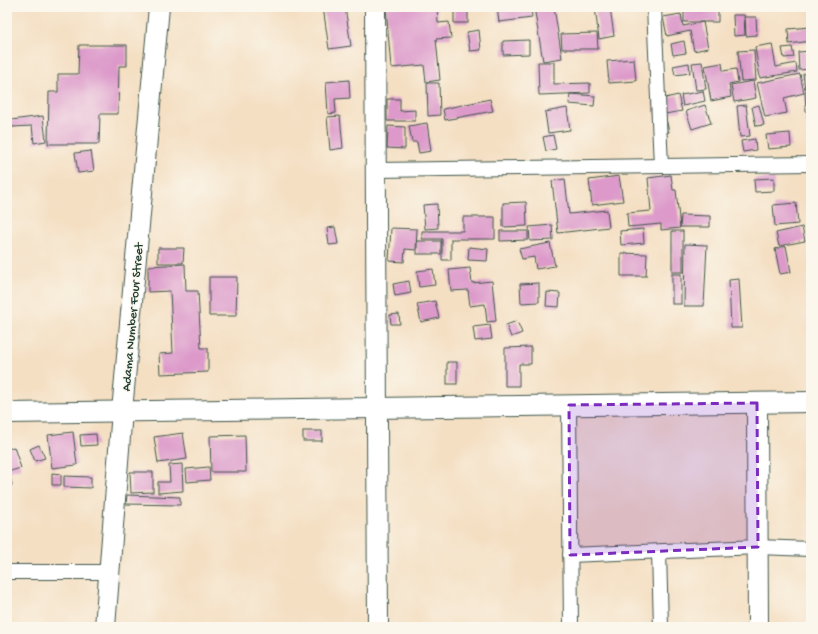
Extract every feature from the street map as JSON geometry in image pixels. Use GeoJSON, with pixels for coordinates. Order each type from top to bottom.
{"type":"FeatureCollection","features":[{"type":"Feature","properties":{"kind":"street","name":"Adama Number Four Street"},"geometry":{"type":"LineString","coordinates":[[105,627],[111,572],[122,411],[159,7]]}},
{"type":"Feature","properties":{"kind":"street"},"geometry":{"type":"LineString","coordinates":[[375,7],[378,627]]}},
{"type":"Feature","properties":{"kind":"street"},"geometry":{"type":"LineString","coordinates":[[654,7],[661,166]]}},
{"type":"Feature","properties":{"kind":"street"},"geometry":{"type":"LineString","coordinates":[[376,170],[811,164]]}},
{"type":"Feature","properties":{"kind":"street"},"geometry":{"type":"LineString","coordinates":[[757,402],[758,627]]}},
{"type":"Feature","properties":{"kind":"street"},"geometry":{"type":"LineString","coordinates":[[7,413],[811,402]]}},
{"type":"Feature","properties":{"kind":"street"},"geometry":{"type":"LineString","coordinates":[[569,405],[571,627]]}},
{"type":"Feature","properties":{"kind":"street"},"geometry":{"type":"LineString","coordinates":[[570,555],[758,547],[811,549]]}},
{"type":"Feature","properties":{"kind":"street"},"geometry":{"type":"LineString","coordinates":[[659,552],[661,627]]}},
{"type":"Feature","properties":{"kind":"street"},"geometry":{"type":"LineString","coordinates":[[7,572],[111,572]]}},
{"type":"Feature","properties":{"kind":"highlighted area"},"geometry":{"type":"Polygon","coordinates":[[[757,403],[758,547],[570,555],[569,405],[757,403]]]}},
{"type":"Feature","properties":{"kind":"building"},"geometry":{"type":"Polygon","coordinates":[[[323,7],[345,7],[351,46],[329,49],[323,7]]]}},
{"type":"Feature","properties":{"kind":"building"},"geometry":{"type":"Polygon","coordinates":[[[386,7],[437,7],[438,23],[449,22],[451,38],[436,39],[440,80],[426,82],[424,65],[391,68],[386,7]]]}},
{"type":"Feature","properties":{"kind":"building"},"geometry":{"type":"Polygon","coordinates":[[[454,7],[468,7],[468,23],[454,23],[454,7]]]}},
{"type":"Feature","properties":{"kind":"building"},"geometry":{"type":"Polygon","coordinates":[[[497,7],[531,7],[532,18],[499,22],[497,7]]]}},
{"type":"Feature","properties":{"kind":"building"},"geometry":{"type":"Polygon","coordinates":[[[534,7],[554,7],[562,58],[543,61],[534,7]]]}},
{"type":"Feature","properties":{"kind":"building"},"geometry":{"type":"Polygon","coordinates":[[[595,7],[610,7],[614,36],[599,39],[595,7]]]}},
{"type":"Feature","properties":{"kind":"building"},"geometry":{"type":"Polygon","coordinates":[[[697,7],[718,7],[718,22],[684,22],[684,9],[697,9],[697,7]]]}},
{"type":"Feature","properties":{"kind":"building"},"geometry":{"type":"Polygon","coordinates":[[[681,14],[683,26],[703,22],[708,48],[694,51],[690,31],[667,36],[663,17],[681,14]]]}},
{"type":"Feature","properties":{"kind":"building"},"geometry":{"type":"Polygon","coordinates":[[[733,15],[744,15],[745,35],[734,36],[733,15]]]}},
{"type":"Feature","properties":{"kind":"building"},"geometry":{"type":"Polygon","coordinates":[[[745,17],[756,17],[757,35],[746,36],[745,17]]]}},
{"type":"Feature","properties":{"kind":"building"},"geometry":{"type":"Polygon","coordinates":[[[810,27],[811,41],[789,44],[788,29],[810,27]]]}},
{"type":"Feature","properties":{"kind":"building"},"geometry":{"type":"Polygon","coordinates":[[[479,30],[481,50],[470,51],[467,32],[479,30]]]}},
{"type":"Feature","properties":{"kind":"building"},"geometry":{"type":"Polygon","coordinates":[[[597,33],[598,49],[562,49],[561,34],[597,33]]]}},
{"type":"Feature","properties":{"kind":"building"},"geometry":{"type":"Polygon","coordinates":[[[529,40],[529,54],[503,55],[503,41],[529,40]]]}},
{"type":"Feature","properties":{"kind":"building"},"geometry":{"type":"Polygon","coordinates":[[[684,41],[686,53],[673,55],[671,44],[684,41]]]}},
{"type":"Feature","properties":{"kind":"building"},"geometry":{"type":"Polygon","coordinates":[[[772,44],[776,67],[796,63],[797,72],[760,78],[755,47],[772,44]]]}},
{"type":"Feature","properties":{"kind":"building"},"geometry":{"type":"Polygon","coordinates":[[[79,45],[127,45],[127,66],[119,66],[118,114],[100,114],[99,144],[48,144],[49,92],[58,92],[58,74],[78,74],[79,45]]]}},
{"type":"Feature","properties":{"kind":"building"},"geometry":{"type":"Polygon","coordinates":[[[792,47],[794,57],[784,58],[782,48],[792,47]]]}},
{"type":"Feature","properties":{"kind":"building"},"geometry":{"type":"Polygon","coordinates":[[[754,50],[756,80],[741,81],[738,51],[754,50]]]}},
{"type":"Feature","properties":{"kind":"building"},"geometry":{"type":"Polygon","coordinates":[[[811,51],[811,69],[799,70],[798,52],[811,51]]]}},
{"type":"Feature","properties":{"kind":"building"},"geometry":{"type":"Polygon","coordinates":[[[634,59],[636,81],[609,83],[607,61],[634,59]]]}},
{"type":"Feature","properties":{"kind":"building"},"geometry":{"type":"Polygon","coordinates":[[[538,62],[554,62],[554,84],[590,83],[590,93],[539,95],[538,62]]]}},
{"type":"Feature","properties":{"kind":"building"},"geometry":{"type":"Polygon","coordinates":[[[702,62],[706,89],[696,90],[692,63],[702,62]]]}},
{"type":"Feature","properties":{"kind":"building"},"geometry":{"type":"Polygon","coordinates":[[[689,63],[690,73],[675,75],[673,66],[689,63]]]}},
{"type":"Feature","properties":{"kind":"building"},"geometry":{"type":"Polygon","coordinates":[[[722,63],[723,71],[736,69],[738,82],[729,84],[731,97],[711,101],[705,66],[722,63]]]}},
{"type":"Feature","properties":{"kind":"building"},"geometry":{"type":"Polygon","coordinates":[[[811,73],[811,88],[805,89],[803,74],[811,73]]]}},
{"type":"Feature","properties":{"kind":"building"},"geometry":{"type":"Polygon","coordinates":[[[800,74],[804,93],[784,98],[787,113],[765,117],[757,83],[800,74]]]}},
{"type":"Feature","properties":{"kind":"building"},"geometry":{"type":"Polygon","coordinates":[[[349,80],[350,98],[335,99],[336,113],[328,114],[326,82],[349,80]]]}},
{"type":"Feature","properties":{"kind":"building"},"geometry":{"type":"Polygon","coordinates":[[[753,81],[756,98],[734,102],[731,85],[753,81]]]}},
{"type":"Feature","properties":{"kind":"building"},"geometry":{"type":"Polygon","coordinates":[[[427,83],[439,83],[440,115],[428,116],[427,83]]]}},
{"type":"Feature","properties":{"kind":"building"},"geometry":{"type":"Polygon","coordinates":[[[811,90],[811,111],[806,112],[805,91],[811,90]]]}},
{"type":"Feature","properties":{"kind":"building"},"geometry":{"type":"Polygon","coordinates":[[[703,91],[705,101],[683,106],[681,95],[703,91]]]}},
{"type":"Feature","properties":{"kind":"building"},"geometry":{"type":"Polygon","coordinates":[[[570,94],[595,96],[594,106],[569,104],[570,94]]]}},
{"type":"Feature","properties":{"kind":"building"},"geometry":{"type":"Polygon","coordinates":[[[678,95],[682,111],[665,114],[669,132],[660,134],[653,101],[678,95]]]}},
{"type":"Feature","properties":{"kind":"building"},"geometry":{"type":"Polygon","coordinates":[[[387,99],[400,99],[400,111],[415,110],[415,121],[387,121],[387,99]]]}},
{"type":"Feature","properties":{"kind":"building"},"geometry":{"type":"Polygon","coordinates":[[[490,99],[493,111],[445,120],[443,109],[490,99]]]}},
{"type":"Feature","properties":{"kind":"building"},"geometry":{"type":"Polygon","coordinates":[[[705,105],[711,123],[692,129],[686,111],[705,105]]]}},
{"type":"Feature","properties":{"kind":"building"},"geometry":{"type":"Polygon","coordinates":[[[746,105],[750,136],[740,137],[737,106],[746,105]]]}},
{"type":"Feature","properties":{"kind":"building"},"geometry":{"type":"Polygon","coordinates":[[[759,105],[764,125],[756,126],[752,107],[759,105]]]}},
{"type":"Feature","properties":{"kind":"building"},"geometry":{"type":"Polygon","coordinates":[[[567,108],[570,130],[548,133],[545,112],[567,108]]]}},
{"type":"Feature","properties":{"kind":"building"},"geometry":{"type":"Polygon","coordinates":[[[807,115],[811,115],[811,134],[809,134],[807,115]]]}},
{"type":"Feature","properties":{"kind":"building"},"geometry":{"type":"Polygon","coordinates":[[[43,116],[46,141],[34,143],[32,126],[12,127],[11,120],[43,116]]]}},
{"type":"Feature","properties":{"kind":"building"},"geometry":{"type":"Polygon","coordinates":[[[340,116],[343,148],[330,150],[327,117],[340,116]]]}},
{"type":"Feature","properties":{"kind":"building"},"geometry":{"type":"Polygon","coordinates":[[[427,123],[431,151],[419,153],[417,142],[412,142],[409,126],[427,123]]]}},
{"type":"Feature","properties":{"kind":"building"},"geometry":{"type":"Polygon","coordinates":[[[388,126],[405,127],[405,149],[387,148],[388,126]]]}},
{"type":"Feature","properties":{"kind":"building"},"geometry":{"type":"Polygon","coordinates":[[[790,133],[791,147],[768,149],[766,135],[790,133]]]}},
{"type":"Feature","properties":{"kind":"building"},"geometry":{"type":"Polygon","coordinates":[[[553,135],[556,149],[546,151],[543,137],[553,135]]]}},
{"type":"Feature","properties":{"kind":"building"},"geometry":{"type":"Polygon","coordinates":[[[755,139],[756,150],[743,152],[741,141],[755,139]]]}},
{"type":"Feature","properties":{"kind":"building"},"geometry":{"type":"Polygon","coordinates":[[[91,151],[94,171],[78,173],[75,153],[91,151]]]}},
{"type":"Feature","properties":{"kind":"building"},"geometry":{"type":"Polygon","coordinates":[[[671,175],[673,190],[676,190],[680,228],[661,230],[661,224],[628,227],[627,213],[651,211],[648,178],[671,175]]]}},
{"type":"Feature","properties":{"kind":"building"},"geometry":{"type":"Polygon","coordinates":[[[619,176],[623,201],[592,205],[589,180],[619,176]]]}},
{"type":"Feature","properties":{"kind":"building"},"geometry":{"type":"Polygon","coordinates":[[[774,178],[774,191],[755,192],[754,179],[774,178]]]}},
{"type":"Feature","properties":{"kind":"building"},"geometry":{"type":"Polygon","coordinates":[[[565,179],[569,214],[607,210],[609,227],[558,233],[552,181],[565,179]]]}},
{"type":"Feature","properties":{"kind":"building"},"geometry":{"type":"Polygon","coordinates":[[[526,202],[527,226],[503,227],[503,203],[526,202]]]}},
{"type":"Feature","properties":{"kind":"building"},"geometry":{"type":"Polygon","coordinates":[[[796,203],[798,224],[775,226],[773,205],[796,203]]]}},
{"type":"Feature","properties":{"kind":"building"},"geometry":{"type":"Polygon","coordinates":[[[437,204],[438,228],[425,229],[423,205],[437,204]]]}},
{"type":"Feature","properties":{"kind":"building"},"geometry":{"type":"Polygon","coordinates":[[[681,215],[710,216],[710,227],[680,227],[681,215]]]}},
{"type":"Feature","properties":{"kind":"building"},"geometry":{"type":"Polygon","coordinates":[[[463,217],[495,217],[495,239],[451,239],[451,260],[442,260],[442,239],[422,239],[422,231],[463,231],[463,217]]]}},
{"type":"Feature","properties":{"kind":"building"},"geometry":{"type":"Polygon","coordinates":[[[552,225],[553,240],[530,241],[529,227],[552,225]]]}},
{"type":"Feature","properties":{"kind":"building"},"geometry":{"type":"Polygon","coordinates":[[[335,227],[338,244],[329,245],[327,228],[335,227]]]}},
{"type":"Feature","properties":{"kind":"building"},"geometry":{"type":"Polygon","coordinates":[[[802,227],[805,241],[779,246],[776,233],[802,227]]]}},
{"type":"Feature","properties":{"kind":"building"},"geometry":{"type":"Polygon","coordinates":[[[391,228],[417,229],[416,250],[405,249],[404,262],[389,261],[391,228]]]}},
{"type":"Feature","properties":{"kind":"building"},"geometry":{"type":"Polygon","coordinates":[[[643,229],[644,243],[621,245],[620,231],[643,229]]]}},
{"type":"Feature","properties":{"kind":"building"},"geometry":{"type":"Polygon","coordinates":[[[500,231],[528,231],[528,240],[500,241],[500,231]]]}},
{"type":"Feature","properties":{"kind":"building"},"geometry":{"type":"Polygon","coordinates":[[[672,231],[683,231],[683,272],[672,272],[672,231]]]}},
{"type":"Feature","properties":{"kind":"building"},"geometry":{"type":"Polygon","coordinates":[[[417,241],[441,241],[441,254],[417,254],[417,241]]]}},
{"type":"Feature","properties":{"kind":"building"},"geometry":{"type":"Polygon","coordinates":[[[550,243],[555,266],[536,269],[534,257],[522,259],[519,249],[550,243]]]}},
{"type":"Feature","properties":{"kind":"building"},"geometry":{"type":"Polygon","coordinates":[[[685,244],[707,245],[704,306],[684,306],[685,244]]]}},
{"type":"Feature","properties":{"kind":"building"},"geometry":{"type":"Polygon","coordinates":[[[786,246],[791,272],[780,274],[775,249],[786,246]]]}},
{"type":"Feature","properties":{"kind":"building"},"geometry":{"type":"Polygon","coordinates":[[[469,247],[488,249],[487,261],[468,260],[469,247]]]}},
{"type":"Feature","properties":{"kind":"building"},"geometry":{"type":"Polygon","coordinates":[[[158,248],[184,248],[183,263],[158,263],[158,248]]]}},
{"type":"Feature","properties":{"kind":"building"},"geometry":{"type":"Polygon","coordinates":[[[621,253],[647,254],[646,276],[621,276],[621,253]]]}},
{"type":"Feature","properties":{"kind":"building"},"geometry":{"type":"Polygon","coordinates":[[[185,264],[186,291],[198,291],[201,348],[208,348],[208,372],[160,374],[159,354],[173,353],[170,291],[148,292],[148,266],[185,264]]]}},
{"type":"Feature","properties":{"kind":"building"},"geometry":{"type":"Polygon","coordinates":[[[470,268],[472,283],[492,281],[496,321],[487,322],[485,304],[470,306],[468,290],[451,291],[449,270],[470,268]]]}},
{"type":"Feature","properties":{"kind":"building"},"geometry":{"type":"Polygon","coordinates":[[[433,269],[435,285],[419,287],[417,271],[433,269]]]}},
{"type":"Feature","properties":{"kind":"building"},"geometry":{"type":"Polygon","coordinates":[[[672,274],[681,274],[681,304],[672,304],[672,274]]]}},
{"type":"Feature","properties":{"kind":"building"},"geometry":{"type":"Polygon","coordinates":[[[209,277],[237,277],[236,316],[209,316],[209,277]]]}},
{"type":"Feature","properties":{"kind":"building"},"geometry":{"type":"Polygon","coordinates":[[[739,279],[742,328],[731,328],[729,280],[739,279]]]}},
{"type":"Feature","properties":{"kind":"building"},"geometry":{"type":"Polygon","coordinates":[[[409,281],[411,293],[395,296],[393,284],[409,281]]]}},
{"type":"Feature","properties":{"kind":"building"},"geometry":{"type":"Polygon","coordinates":[[[539,283],[539,302],[521,303],[520,284],[539,283]]]}},
{"type":"Feature","properties":{"kind":"building"},"geometry":{"type":"Polygon","coordinates":[[[547,292],[560,293],[559,307],[546,306],[547,292]]]}},
{"type":"Feature","properties":{"kind":"building"},"geometry":{"type":"Polygon","coordinates":[[[435,301],[439,318],[421,322],[417,304],[435,301]]]}},
{"type":"Feature","properties":{"kind":"building"},"geometry":{"type":"Polygon","coordinates":[[[399,314],[400,324],[391,324],[390,315],[399,314]]]}},
{"type":"Feature","properties":{"kind":"building"},"geometry":{"type":"Polygon","coordinates":[[[517,321],[522,333],[511,337],[506,325],[517,321]]]}},
{"type":"Feature","properties":{"kind":"building"},"geometry":{"type":"Polygon","coordinates":[[[490,325],[492,339],[475,341],[473,327],[490,325]]]}},
{"type":"Feature","properties":{"kind":"building"},"geometry":{"type":"Polygon","coordinates":[[[531,347],[531,364],[519,364],[519,386],[505,386],[505,348],[531,347]]]}},
{"type":"Feature","properties":{"kind":"building"},"geometry":{"type":"Polygon","coordinates":[[[447,362],[457,362],[457,384],[447,384],[447,362]]]}},
{"type":"Feature","properties":{"kind":"building"},"geometry":{"type":"Polygon","coordinates":[[[303,431],[322,431],[322,441],[303,441],[303,431]]]}},
{"type":"Feature","properties":{"kind":"building"},"geometry":{"type":"Polygon","coordinates":[[[73,432],[77,465],[52,468],[48,435],[73,432]]]}},
{"type":"Feature","properties":{"kind":"building"},"geometry":{"type":"Polygon","coordinates":[[[183,433],[187,459],[158,463],[154,437],[183,433]]]}},
{"type":"Feature","properties":{"kind":"building"},"geometry":{"type":"Polygon","coordinates":[[[96,434],[97,445],[81,446],[80,435],[96,434]]]}},
{"type":"Feature","properties":{"kind":"building"},"geometry":{"type":"Polygon","coordinates":[[[245,435],[246,472],[211,472],[210,436],[245,435]]]}},
{"type":"Feature","properties":{"kind":"building"},"geometry":{"type":"Polygon","coordinates":[[[39,445],[45,458],[35,461],[30,449],[39,445]]]}},
{"type":"Feature","properties":{"kind":"building"},"geometry":{"type":"Polygon","coordinates":[[[14,447],[21,468],[7,472],[7,449],[14,447]]]}},
{"type":"Feature","properties":{"kind":"building"},"geometry":{"type":"Polygon","coordinates":[[[182,464],[183,491],[158,493],[158,482],[170,482],[169,465],[182,464]]]}},
{"type":"Feature","properties":{"kind":"building"},"geometry":{"type":"Polygon","coordinates":[[[209,467],[210,480],[187,482],[186,469],[209,467]]]}},
{"type":"Feature","properties":{"kind":"building"},"geometry":{"type":"Polygon","coordinates":[[[9,472],[12,485],[7,486],[7,473],[9,472]]]}},
{"type":"Feature","properties":{"kind":"building"},"geometry":{"type":"Polygon","coordinates":[[[130,472],[153,472],[153,492],[131,493],[130,472]]]}},
{"type":"Feature","properties":{"kind":"building"},"geometry":{"type":"Polygon","coordinates":[[[52,473],[61,474],[61,485],[52,485],[52,473]]]}},
{"type":"Feature","properties":{"kind":"building"},"geometry":{"type":"Polygon","coordinates":[[[64,476],[91,477],[91,488],[64,487],[64,476]]]}},
{"type":"Feature","properties":{"kind":"building"},"geometry":{"type":"Polygon","coordinates":[[[127,495],[180,497],[180,505],[126,504],[127,495]]]}}]}
